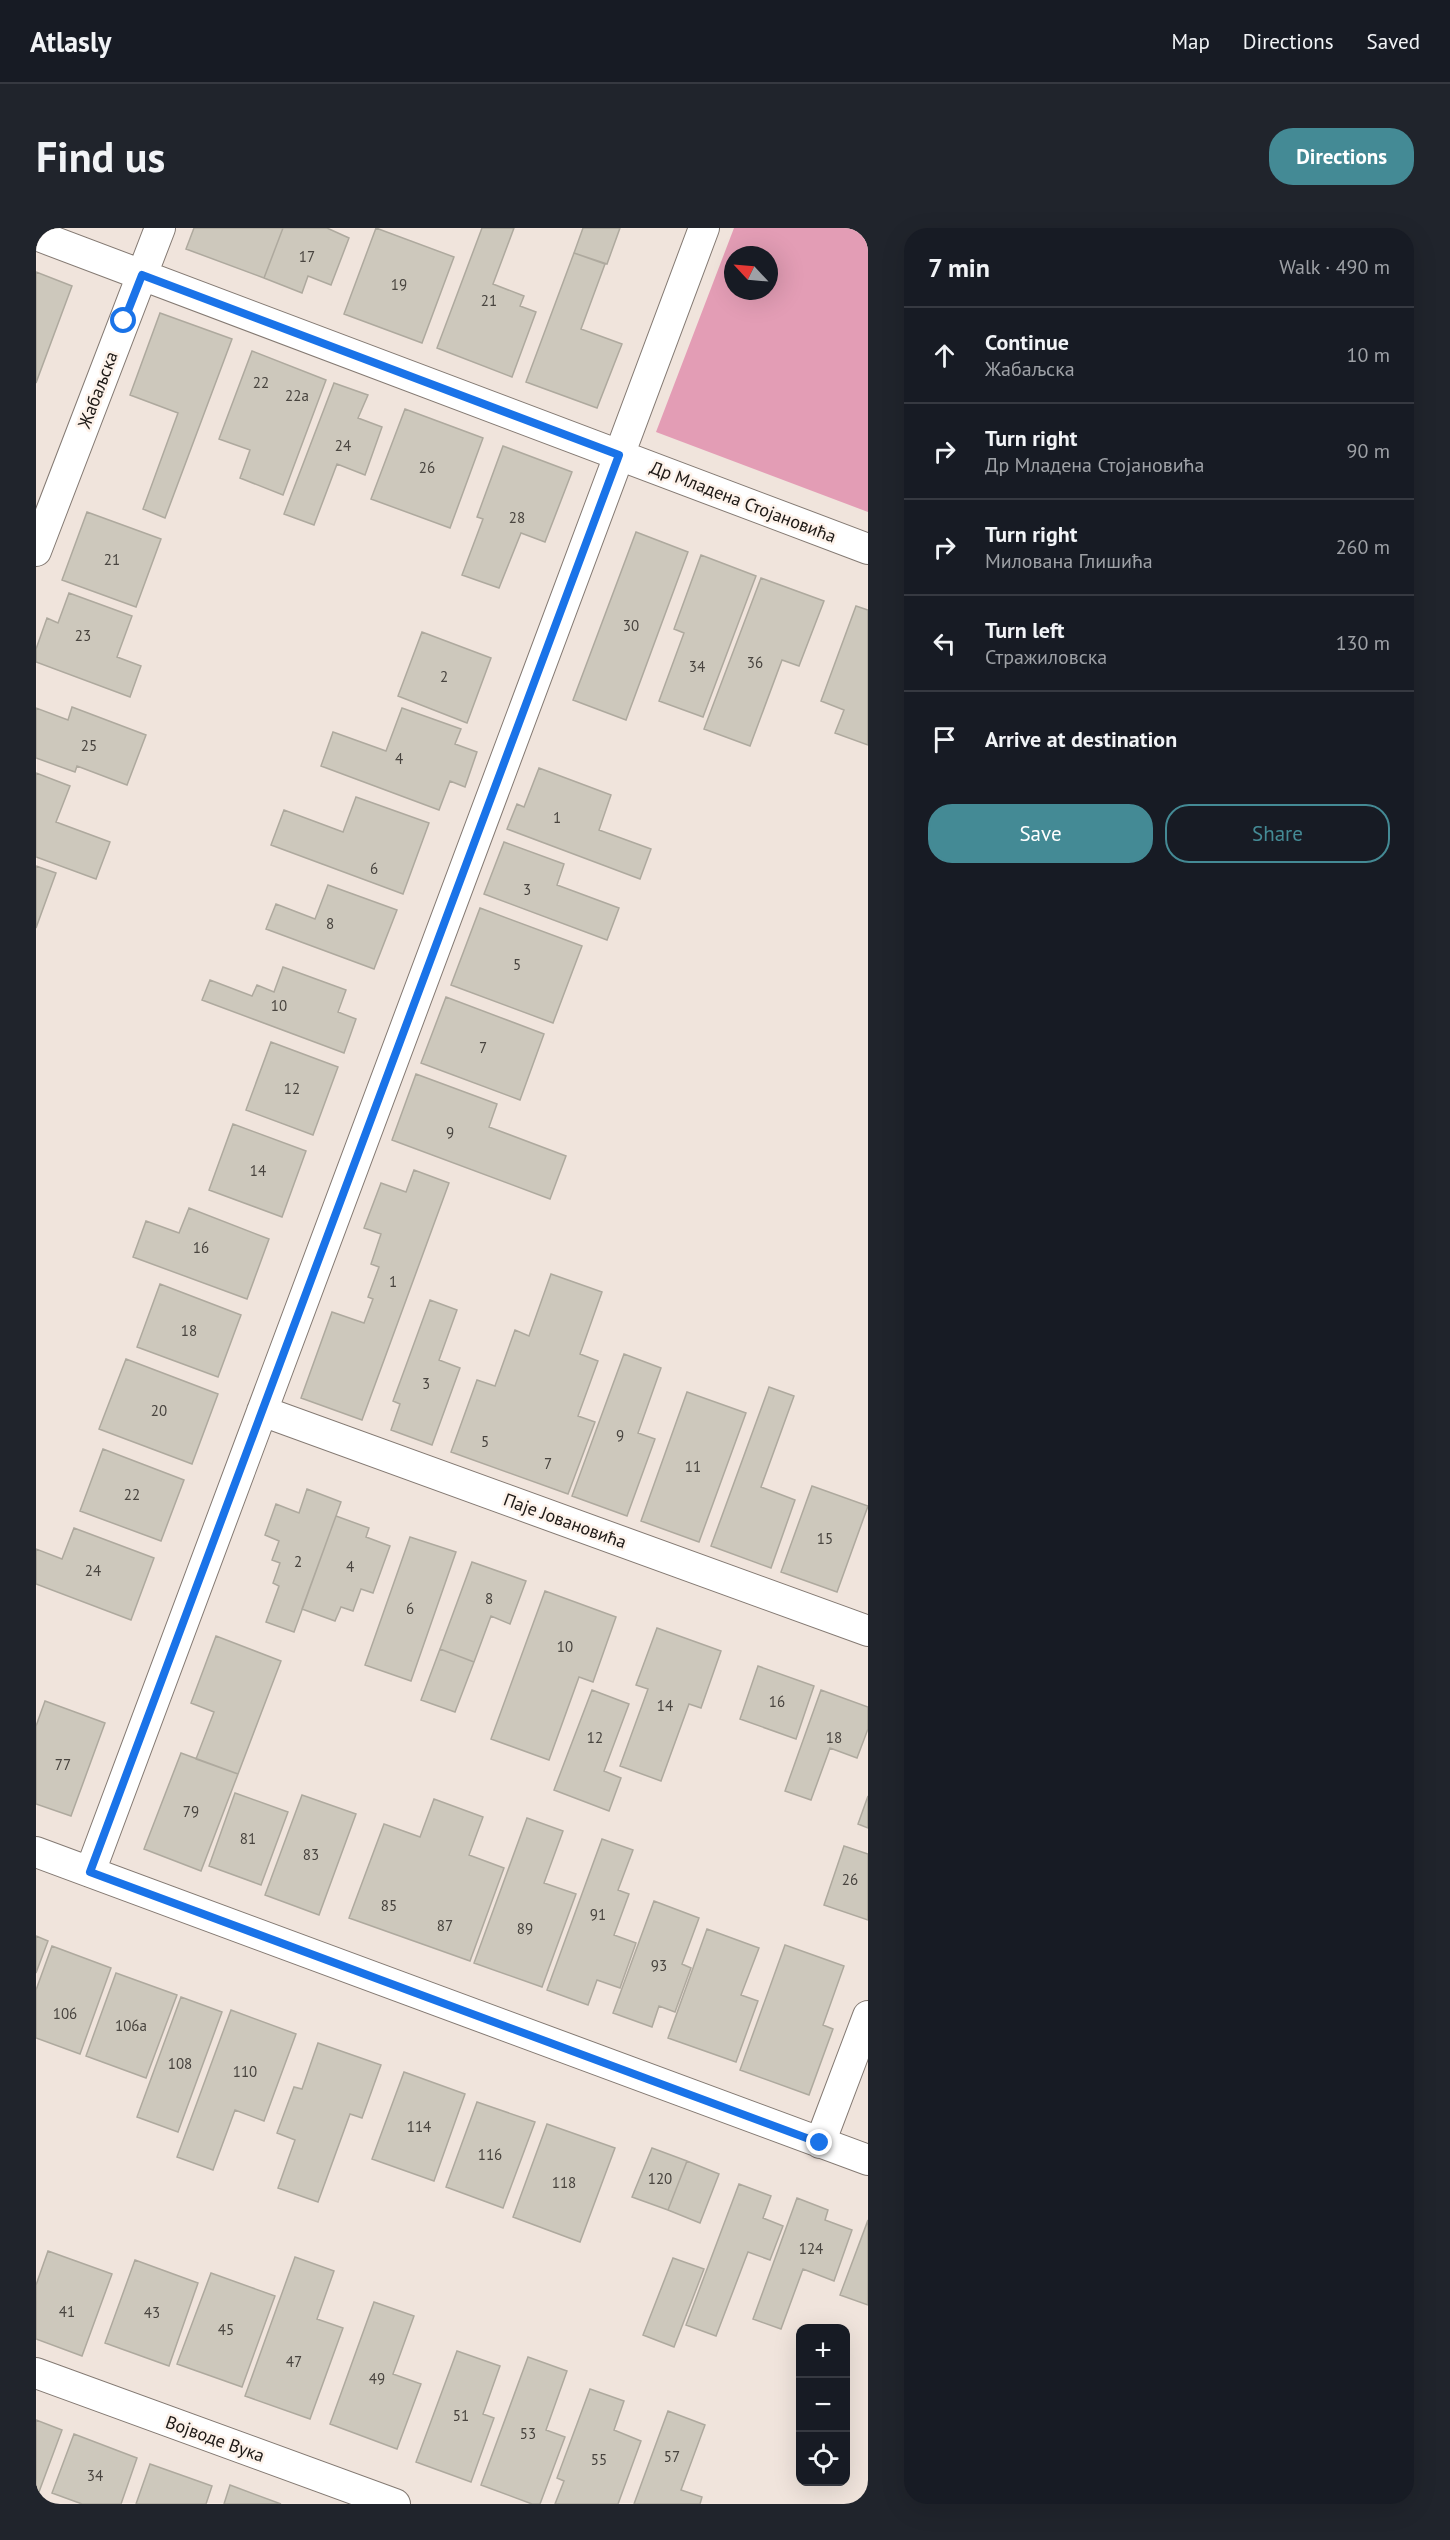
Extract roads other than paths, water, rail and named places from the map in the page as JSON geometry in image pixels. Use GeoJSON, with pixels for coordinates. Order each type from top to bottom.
{"type":"FeatureCollection","features":[{"type":"Feature","properties":{"kind":"street","name":"Жабаљска"},"geometry":{"type":"LineString","coordinates":[[36,551],[160,228]]}},
{"type":"Feature","properties":{"kind":"street"},"geometry":{"type":"LineString","coordinates":[[90,1872],[704,228]]}},
{"type":"Feature","properties":{"kind":"street","name":"Др Младена Стојановића"},"geometry":{"type":"LineString","coordinates":[[36,235],[868,549]]}},
{"type":"Feature","properties":{"kind":"street","name":"Паје Јовановића"},"geometry":{"type":"LineString","coordinates":[[261,1412],[868,1631]]}},
{"type":"Feature","properties":{"kind":"street"},"geometry":{"type":"LineString","coordinates":[[36,1852],[868,2160]]}},
{"type":"Feature","properties":{"kind":"street"},"geometry":{"type":"LineString","coordinates":[[820,2143],[868,2016]]}},
{"type":"Feature","properties":{"kind":"street","name":"Војводе Вука"},"geometry":{"type":"LineString","coordinates":[[36,2373],[395,2504]]}}]}
